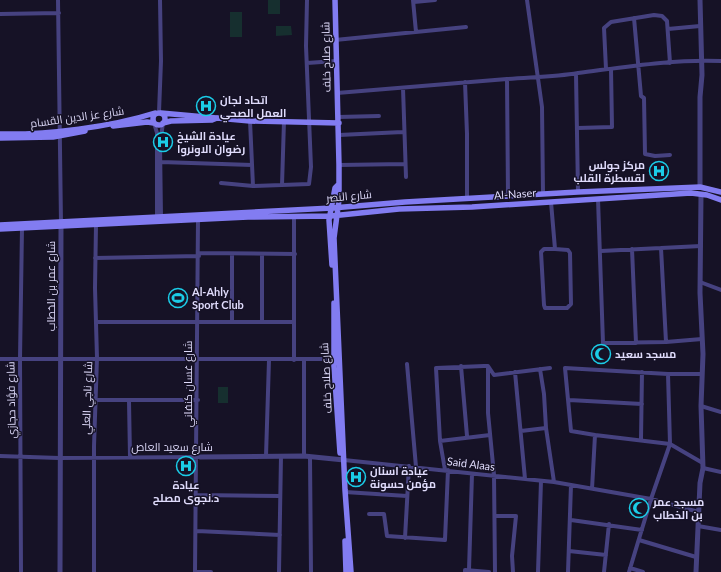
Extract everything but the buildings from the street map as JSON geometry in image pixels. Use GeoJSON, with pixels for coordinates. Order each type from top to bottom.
{"type":"FeatureCollection","features":[{"type":"Feature","properties":{"kind":"main road","name":"شارع صلاح خلف"},"geometry":{"type":"LineString","coordinates":[[335,0],[339,165],[335,208],[330,216],[334,359],[350,572]]}},
{"type":"Feature","properties":{"kind":"main road","name":"شارع عز الدين القسام"},"geometry":{"type":"LineString","coordinates":[[0,134],[61,134],[159,113],[210,116],[250,121],[339,123]]}},
{"type":"Feature","properties":{"kind":"main road"},"geometry":{"type":"LineString","coordinates":[[159,113],[165,118],[163,123],[159,125],[154,123],[152,118],[159,113]]}},
{"type":"Feature","properties":{"kind":"main road","name":"شارع عز الدين القسام"},"geometry":{"type":"LineString","coordinates":[[163,123],[171,121],[212,120],[217,118]]}},
{"type":"Feature","properties":{"kind":"main road","name":"شارع عز الدين القسام"},"geometry":{"type":"LineString","coordinates":[[0,138],[61,134],[114,125],[147,122],[154,123]]}},
{"type":"Feature","properties":{"kind":"main road","name":"شارع النصر"},"geometry":{"type":"LineString","coordinates":[[0,229],[159,217],[335,208],[467,198],[578,192],[700,187],[721,192]]}},
{"type":"Feature","properties":{"kind":"main road","name":"Al-Naser"},"geometry":{"type":"LineString","coordinates":[[330,216],[399,209],[682,194],[701,195],[721,200]]}},
{"type":"Feature","properties":{"kind":"main road","name":"شارع صلاح خلف"},"geometry":{"type":"LineString","coordinates":[[335,208],[338,215],[334,238],[346,572]]}},
{"type":"Feature","properties":{"kind":"main road","name":"شارع النصر"},"geometry":{"type":"LineString","coordinates":[[0,225],[96,225],[294,216],[330,216]]}},
{"type":"Feature","properties":{"kind":"street","name":"شارع عمر بن الخطاب"},"geometry":{"type":"LineString","coordinates":[[58,0],[58,57],[61,134],[59,181],[61,224],[59,458],[60,572]]}},
{"type":"Feature","properties":{"kind":"street"},"geometry":{"type":"LineString","coordinates":[[159,113],[161,61],[160,0]]}},
{"type":"Feature","properties":{"kind":"street"},"geometry":{"type":"LineString","coordinates":[[221,183],[253,186],[309,184],[311,167],[307,63],[307,0]]}},
{"type":"Feature","properties":{"kind":"street"},"geometry":{"type":"LineString","coordinates":[[416,32],[414,1],[435,0]]}},
{"type":"Feature","properties":{"kind":"street"},"geometry":{"type":"LineString","coordinates":[[527,0],[542,107],[543,194]]}},
{"type":"Feature","properties":{"kind":"street"},"geometry":{"type":"LineString","coordinates":[[696,572],[700,483],[703,468],[700,282],[700,0]]}},
{"type":"Feature","properties":{"kind":"street"},"geometry":{"type":"LineString","coordinates":[[0,14],[59,13]]}},
{"type":"Feature","properties":{"kind":"street"},"geometry":{"type":"LineString","coordinates":[[578,128],[612,127],[604,28],[611,22],[654,15],[662,16],[667,21],[670,63]]}},
{"type":"Feature","properties":{"kind":"street"},"geometry":{"type":"LineString","coordinates":[[634,18],[641,96],[644,98],[645,154],[655,156],[670,155]]}},
{"type":"Feature","properties":{"kind":"street"},"geometry":{"type":"LineString","coordinates":[[668,28],[700,26]]}},
{"type":"Feature","properties":{"kind":"street"},"geometry":{"type":"LineString","coordinates":[[335,40],[466,27]]}},
{"type":"Feature","properties":{"kind":"street"},"geometry":{"type":"LineString","coordinates":[[337,93],[576,74],[639,65],[701,60],[721,61]]}},
{"type":"Feature","properties":{"kind":"street"},"geometry":{"type":"LineString","coordinates":[[307,63],[336,61]]}},
{"type":"Feature","properties":{"kind":"street"},"geometry":{"type":"LineString","coordinates":[[576,74],[578,192]]}},
{"type":"Feature","properties":{"kind":"street"},"geometry":{"type":"LineString","coordinates":[[507,79],[508,196]]}},
{"type":"Feature","properties":{"kind":"street"},"geometry":{"type":"LineString","coordinates":[[464,82],[467,134],[467,198]]}},
{"type":"Feature","properties":{"kind":"street"},"geometry":{"type":"LineString","coordinates":[[403,88],[406,176]]}},
{"type":"Feature","properties":{"kind":"street"},"geometry":{"type":"LineString","coordinates":[[338,116],[379,116]]}},
{"type":"Feature","properties":{"kind":"street"},"geometry":{"type":"LineString","coordinates":[[250,121],[253,186]]}},
{"type":"Feature","properties":{"kind":"street"},"geometry":{"type":"LineString","coordinates":[[282,185],[284,121]]}},
{"type":"Feature","properties":{"kind":"street"},"geometry":{"type":"LineString","coordinates":[[154,123],[157,133],[159,217]]}},
{"type":"Feature","properties":{"kind":"street"},"geometry":{"type":"LineString","coordinates":[[159,217],[161,162],[160,144],[163,123]]}},
{"type":"Feature","properties":{"kind":"street"},"geometry":{"type":"LineString","coordinates":[[339,135],[404,132]]}},
{"type":"Feature","properties":{"kind":"street"},"geometry":{"type":"LineString","coordinates":[[161,162],[252,165]]}},
{"type":"Feature","properties":{"kind":"street"},"geometry":{"type":"LineString","coordinates":[[339,165],[405,164]]}},
{"type":"Feature","properties":{"kind":"street"},"geometry":{"type":"LineString","coordinates":[[598,199],[603,343],[666,342],[702,339]]}},
{"type":"Feature","properties":{"kind":"street"},"geometry":{"type":"LineString","coordinates":[[551,202],[555,249]]}},
{"type":"Feature","properties":{"kind":"street"},"geometry":{"type":"LineString","coordinates":[[294,216],[294,360]]}},
{"type":"Feature","properties":{"kind":"street","name":"شارع غسان كنفاني"},"geometry":{"type":"LineString","coordinates":[[196,572],[198,457],[198,220]]}},
{"type":"Feature","properties":{"kind":"street","name":"شارع ناجي العلي"},"geometry":{"type":"LineString","coordinates":[[94,572],[94,457],[97,358],[95,258],[96,225]]}},
{"type":"Feature","properties":{"kind":"street","name":"شارع فؤاد حجازي"},"geometry":{"type":"LineString","coordinates":[[21,572],[20,359],[22,228]]}},
{"type":"Feature","properties":{"kind":"street"},"geometry":{"type":"LineString","coordinates":[[601,251],[701,246]]}},
{"type":"Feature","properties":{"kind":"street"},"geometry":{"type":"LineString","coordinates":[[661,248],[666,342]]}},
{"type":"Feature","properties":{"kind":"street"},"geometry":{"type":"LineString","coordinates":[[544,249],[555,249],[568,250],[570,253],[571,304],[567,308],[546,308],[544,305],[541,252],[544,249]]}},
{"type":"Feature","properties":{"kind":"street"},"geometry":{"type":"LineString","coordinates":[[632,249],[636,343]]}},
{"type":"Feature","properties":{"kind":"street"},"geometry":{"type":"LineString","coordinates":[[95,258],[199,254],[295,254]]}},
{"type":"Feature","properties":{"kind":"street"},"geometry":{"type":"LineString","coordinates":[[232,254],[232,322]]}},
{"type":"Feature","properties":{"kind":"street"},"geometry":{"type":"LineString","coordinates":[[262,254],[262,322]]}},
{"type":"Feature","properties":{"kind":"street"},"geometry":{"type":"LineString","coordinates":[[700,282],[721,290]]}},
{"type":"Feature","properties":{"kind":"street"},"geometry":{"type":"LineString","coordinates":[[96,322],[294,322]]}},
{"type":"Feature","properties":{"kind":"street"},"geometry":{"type":"LineString","coordinates":[[0,359],[334,359]]}},
{"type":"Feature","properties":{"kind":"street"},"geometry":{"type":"LineString","coordinates":[[266,456],[268,360]]}},
{"type":"Feature","properties":{"kind":"street"},"geometry":{"type":"LineString","coordinates":[[304,360],[312,572]]}},
{"type":"Feature","properties":{"kind":"street"},"geometry":{"type":"LineString","coordinates":[[408,364],[416,467]]}},
{"type":"Feature","properties":{"kind":"street"},"geometry":{"type":"LineString","coordinates":[[461,366],[467,436]]}},
{"type":"Feature","properties":{"kind":"street"},"geometry":{"type":"LineString","coordinates":[[369,514],[384,514],[387,536],[445,540],[446,470],[440,441],[436,368],[488,366]]}},
{"type":"Feature","properties":{"kind":"street"},"geometry":{"type":"LineString","coordinates":[[488,366],[494,375],[550,368]]}},
{"type":"Feature","properties":{"kind":"street"},"geometry":{"type":"LineString","coordinates":[[488,366],[490,435],[494,475],[495,572]]}},
{"type":"Feature","properties":{"kind":"street"},"geometry":{"type":"LineString","coordinates":[[702,374],[668,374],[565,368],[571,431],[595,435],[642,439],[670,444],[702,462]]}},
{"type":"Feature","properties":{"kind":"street"},"geometry":{"type":"LineString","coordinates":[[540,369],[544,394],[546,428],[554,482]]}},
{"type":"Feature","properties":{"kind":"street"},"geometry":{"type":"LineString","coordinates":[[515,372],[525,479]]}},
{"type":"Feature","properties":{"kind":"street"},"geometry":{"type":"LineString","coordinates":[[642,372],[642,439]]}},
{"type":"Feature","properties":{"kind":"street"},"geometry":{"type":"LineString","coordinates":[[643,572],[630,570],[651,499],[670,444],[668,374]]}},
{"type":"Feature","properties":{"kind":"street"},"geometry":{"type":"LineString","coordinates":[[96,400],[198,400]]}},
{"type":"Feature","properties":{"kind":"street"},"geometry":{"type":"LineString","coordinates":[[569,400],[642,404]]}},
{"type":"Feature","properties":{"kind":"street"},"geometry":{"type":"LineString","coordinates":[[129,401],[130,457]]}},
{"type":"Feature","properties":{"kind":"street"},"geometry":{"type":"LineString","coordinates":[[701,406],[721,412]]}},
{"type":"Feature","properties":{"kind":"street"},"geometry":{"type":"LineString","coordinates":[[521,431],[546,428]]}},
{"type":"Feature","properties":{"kind":"street"},"geometry":{"type":"LineString","coordinates":[[440,441],[467,436],[490,435]]}},
{"type":"Feature","properties":{"kind":"street"},"geometry":{"type":"LineString","coordinates":[[592,489],[595,435]]}},
{"type":"Feature","properties":{"kind":"street","name":"شارع سعيد العاص"},"geometry":{"type":"LineString","coordinates":[[0,456],[59,458],[281,456],[342,459]]}},
{"type":"Feature","properties":{"kind":"street"},"geometry":{"type":"LineString","coordinates":[[279,572],[281,456]]}},
{"type":"Feature","properties":{"kind":"street","name":"Said Alaas"},"geometry":{"type":"LineString","coordinates":[[342,459],[554,482],[651,499],[699,512]]}},
{"type":"Feature","properties":{"kind":"street"},"geometry":{"type":"LineString","coordinates":[[405,538],[409,466]]}},
{"type":"Feature","properties":{"kind":"street"},"geometry":{"type":"LineString","coordinates":[[703,468],[721,472]]}},
{"type":"Feature","properties":{"kind":"street"},"geometry":{"type":"LineString","coordinates":[[470,570],[472,474]]}},
{"type":"Feature","properties":{"kind":"street"},"geometry":{"type":"LineString","coordinates":[[538,572],[541,481]]}},
{"type":"Feature","properties":{"kind":"street"},"geometry":{"type":"LineString","coordinates":[[568,572],[571,520],[571,485]]}},
{"type":"Feature","properties":{"kind":"street"},"geometry":{"type":"LineString","coordinates":[[345,492],[407,496]]}},
{"type":"Feature","properties":{"kind":"street"},"geometry":{"type":"LineString","coordinates":[[197,495],[280,496]]}},
{"type":"Feature","properties":{"kind":"street"},"geometry":{"type":"LineString","coordinates":[[495,516],[516,516],[512,556],[513,572]]}},
{"type":"Feature","properties":{"kind":"street"},"geometry":{"type":"LineString","coordinates":[[571,520],[609,524],[642,530]]}},
{"type":"Feature","properties":{"kind":"street"},"geometry":{"type":"LineString","coordinates":[[604,572],[609,524]]}},
{"type":"Feature","properties":{"kind":"street"},"geometry":{"type":"LineString","coordinates":[[698,526],[721,530]]}},
{"type":"Feature","properties":{"kind":"street"},"geometry":{"type":"LineString","coordinates":[[197,532],[280,535]]}},
{"type":"Feature","properties":{"kind":"street"},"geometry":{"type":"LineString","coordinates":[[639,540],[696,557]]}},
{"type":"Feature","properties":{"kind":"street"},"geometry":{"type":"LineString","coordinates":[[569,551],[606,555]]}},
{"type":"Feature","properties":{"kind":"street"},"geometry":{"type":"LineString","coordinates":[[465,572],[465,570],[489,572]]}},
{"type":"Feature","properties":{"kind":"street"},"geometry":{"type":"LineString","coordinates":[[196,572],[211,572]]}},
{"type":"Feature","properties":{"kind":"green space"},"geometry":{"type":"Polygon","coordinates":[[[268,0],[280,0],[280,14],[268,14],[268,0]]]}},
{"type":"Feature","properties":{"kind":"green space"},"geometry":{"type":"Polygon","coordinates":[[[230,12],[242,12],[242,37],[230,37],[230,12]]]}},
{"type":"Feature","properties":{"kind":"green space"},"geometry":{"type":"Polygon","coordinates":[[[276,26],[291,26],[292,35],[276,36],[276,26]]]}},
{"type":"Feature","properties":{"kind":"green space"},"geometry":{"type":"Polygon","coordinates":[[[218,387],[228,387],[228,403],[218,403],[218,387]]]}},
{"type":"Feature","properties":{"kind":"place","name":"اتحاد لجان العمل الصحي"},"geometry":{"type":"Point","coordinates":[206,106]}},
{"type":"Feature","properties":{"kind":"place","name":"عيادة الشيخ رضوان الاونروا"},"geometry":{"type":"Point","coordinates":[163,142]}},
{"type":"Feature","properties":{"kind":"place","name":"مركز جولس لقسطرة القلب"},"geometry":{"type":"Point","coordinates":[659,171]}},
{"type":"Feature","properties":{"kind":"place","name":"Al-Ahly Sport Club"},"geometry":{"type":"Point","coordinates":[178,298]}},
{"type":"Feature","properties":{"kind":"place","name":"مسجد سعيد"},"geometry":{"type":"Point","coordinates":[601,354]}},
{"type":"Feature","properties":{"kind":"place","name":"عيادة د.نجوى مصلح"},"geometry":{"type":"Point","coordinates":[186,466]}},
{"type":"Feature","properties":{"kind":"place","name":"عيادة اسنان مؤمن حسونة"},"geometry":{"type":"Point","coordinates":[356,477]}},
{"type":"Feature","properties":{"kind":"place","name":"مسجد عمر بن الخطاب"},"geometry":{"type":"Point","coordinates":[639,508]}}]}
